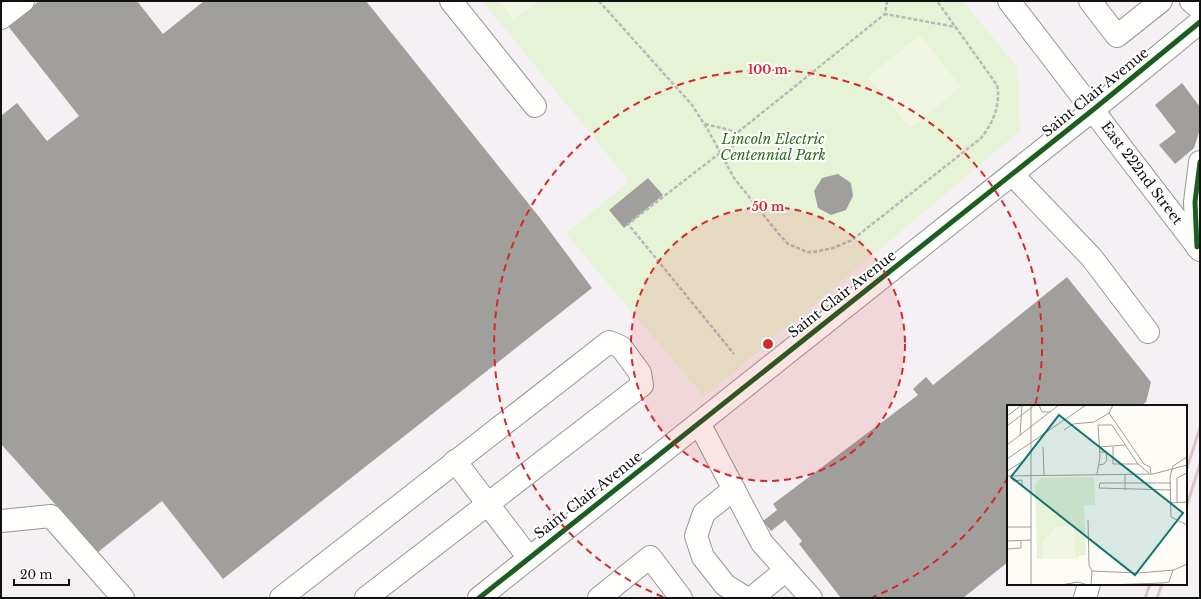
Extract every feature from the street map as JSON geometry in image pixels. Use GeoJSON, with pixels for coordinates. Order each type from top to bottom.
{"type":"FeatureCollection","features":[{"type":"Feature","properties":{"kind":"street"},"geometry":{"type":"LineString","coordinates":[[1,18],[23,1]]}},
{"type":"Feature","properties":{"kind":"street"},"geometry":{"type":"LineString","coordinates":[[451,1],[535,106]]}},
{"type":"Feature","properties":{"kind":"street","name":"East 222nd Street"},"geometry":{"type":"LineString","coordinates":[[1009,1],[1094,109],[1199,248]]}},
{"type":"Feature","properties":{"kind":"street"},"geometry":{"type":"LineString","coordinates":[[1090,1],[1117,36],[1162,1]]}},
{"type":"Feature","properties":{"kind":"street"},"geometry":{"type":"LineString","coordinates":[[1191,1],[1200,9]]}},
{"type":"Feature","properties":{"kind":"street","name":"Saint Clair Avenue"},"geometry":{"type":"LineString","coordinates":[[479,598],[1094,109],[1200,22]]}},
{"type":"Feature","properties":{"kind":"street"},"geometry":{"type":"LineString","coordinates":[[1199,248],[1195,202],[1200,162]]}},
{"type":"Feature","properties":{"kind":"street"},"geometry":{"type":"LineString","coordinates":[[1012,174],[1092,258],[1148,332]]}},
{"type":"Feature","properties":{"kind":"street"},"geometry":{"type":"LineString","coordinates":[[281,598],[609,342],[621,347],[640,373],[642,385],[366,598]]}},
{"type":"Feature","properties":{"kind":"street"},"geometry":{"type":"LineString","coordinates":[[699,423],[762,543],[810,598]]}},
{"type":"Feature","properties":{"kind":"street"},"geometry":{"type":"LineString","coordinates":[[455,461],[529,558]]}},
{"type":"Feature","properties":{"kind":"street"},"geometry":{"type":"LineString","coordinates":[[734,489],[704,513],[696,536],[702,557],[725,586],[746,598]]}},
{"type":"Feature","properties":{"kind":"street"},"geometry":{"type":"LineString","coordinates":[[1,521],[51,516],[123,598]]}},
{"type":"Feature","properties":{"kind":"street"},"geometry":{"type":"LineString","coordinates":[[598,598],[650,557],[681,598]]}},
{"type":"Feature","properties":{"kind":"street"},"geometry":{"type":"LineString","coordinates":[[752,598],[786,570]]}},
{"type":"Feature","properties":{"kind":"street"},"geometry":{"type":"LineString","coordinates":[[1085,598],[1089,585]]}},
{"type":"Feature","properties":{"kind":"path"},"geometry":{"type":"LineString","coordinates":[[599,1],[692,105],[734,178],[778,233],[788,244],[807,252],[833,248],[852,240],[980,139],[989,128],[999,96],[997,85],[937,1]]}},
{"type":"Feature","properties":{"kind":"path"},"geometry":{"type":"LineString","coordinates":[[726,164],[738,132],[885,14],[887,1]]}},
{"type":"Feature","properties":{"kind":"path"},"geometry":{"type":"LineString","coordinates":[[885,14],[956,27]]}},
{"type":"Feature","properties":{"kind":"path"},"geometry":{"type":"LineString","coordinates":[[704,124],[738,132]]}},
{"type":"Feature","properties":{"kind":"path"},"geometry":{"type":"LineString","coordinates":[[720,153],[628,224],[734,354]]}},
{"type":"Feature","properties":{"kind":"shaded area"},"geometry":{"type":"Polygon","coordinates":[[[1,1],[1200,1],[1200,598],[1,598],[1,1]]]}},
{"type":"Feature","properties":{"kind":"green space","name":"Lincoln Electric Centennial Park"},"geometry":{"type":"Polygon","coordinates":[[[482,1],[963,1],[1017,67],[1020,131],[704,397],[566,234],[629,181],[482,1]]]}},
{"type":"Feature","properties":{"kind":"green space"},"geometry":{"type":"Polygon","coordinates":[[[499,1],[537,1],[514,20],[499,1]]]}},
{"type":"Feature","properties":{"kind":"green space"},"geometry":{"type":"Polygon","coordinates":[[[920,35],[961,87],[910,128],[868,77],[920,35]]]}},
{"type":"Feature","properties":{"kind":"building"},"geometry":{"type":"Polygon","coordinates":[[[39,1],[137,1],[163,34],[204,1],[366,1],[540,218],[592,288],[223,579],[162,501],[98,552],[1,444],[1,116],[17,103],[47,141],[79,116],[8,26],[39,1]]]}},
{"type":"Feature","properties":{"kind":"building"},"geometry":{"type":"Polygon","coordinates":[[[1182,83],[1200,107],[1200,129],[1194,148],[1175,164],[1159,145],[1176,132],[1155,105],[1182,83]]]}},
{"type":"Feature","properties":{"kind":"building"},"geometry":{"type":"Polygon","coordinates":[[[838,174],[851,183],[853,196],[846,210],[831,215],[818,208],[814,191],[822,178],[838,174]]]}},
{"type":"Feature","properties":{"kind":"building"},"geometry":{"type":"Polygon","coordinates":[[[648,178],[663,195],[624,228],[609,210],[648,178]]]}},
{"type":"Feature","properties":{"kind":"building"},"geometry":{"type":"Polygon","coordinates":[[[1067,277],[1151,382],[1146,402],[1142,405],[1007,405],[1007,563],[963,598],[841,598],[799,544],[802,541],[785,520],[771,531],[763,521],[777,510],[773,504],[918,395],[913,389],[926,377],[933,385],[1067,277]]]}},
{"type":"Feature","properties":{"kind":"railway"},"geometry":{"type":"LineString","coordinates":[[1187,468],[1200,428]]}},
{"type":"Feature","properties":{"kind":"railway"},"geometry":{"type":"LineString","coordinates":[[1187,505],[1200,464]]}},
{"type":"Feature","properties":{"kind":"railway"},"geometry":{"type":"LineString","coordinates":[[1145,598],[1150,585]]}},
{"type":"Feature","properties":{"kind":"railway"},"geometry":{"type":"LineString","coordinates":[[1157,598],[1162,585]]}},
{"type":"Feature","properties":{"kind":"cycle path"},"geometry":{"type":"LineString","coordinates":[[479,598],[1094,109],[1200,22]]}},
{"type":"Feature","properties":{"kind":"cycle path"},"geometry":{"type":"LineString","coordinates":[[1197,247],[1195,202],[1200,162]]}}]}
